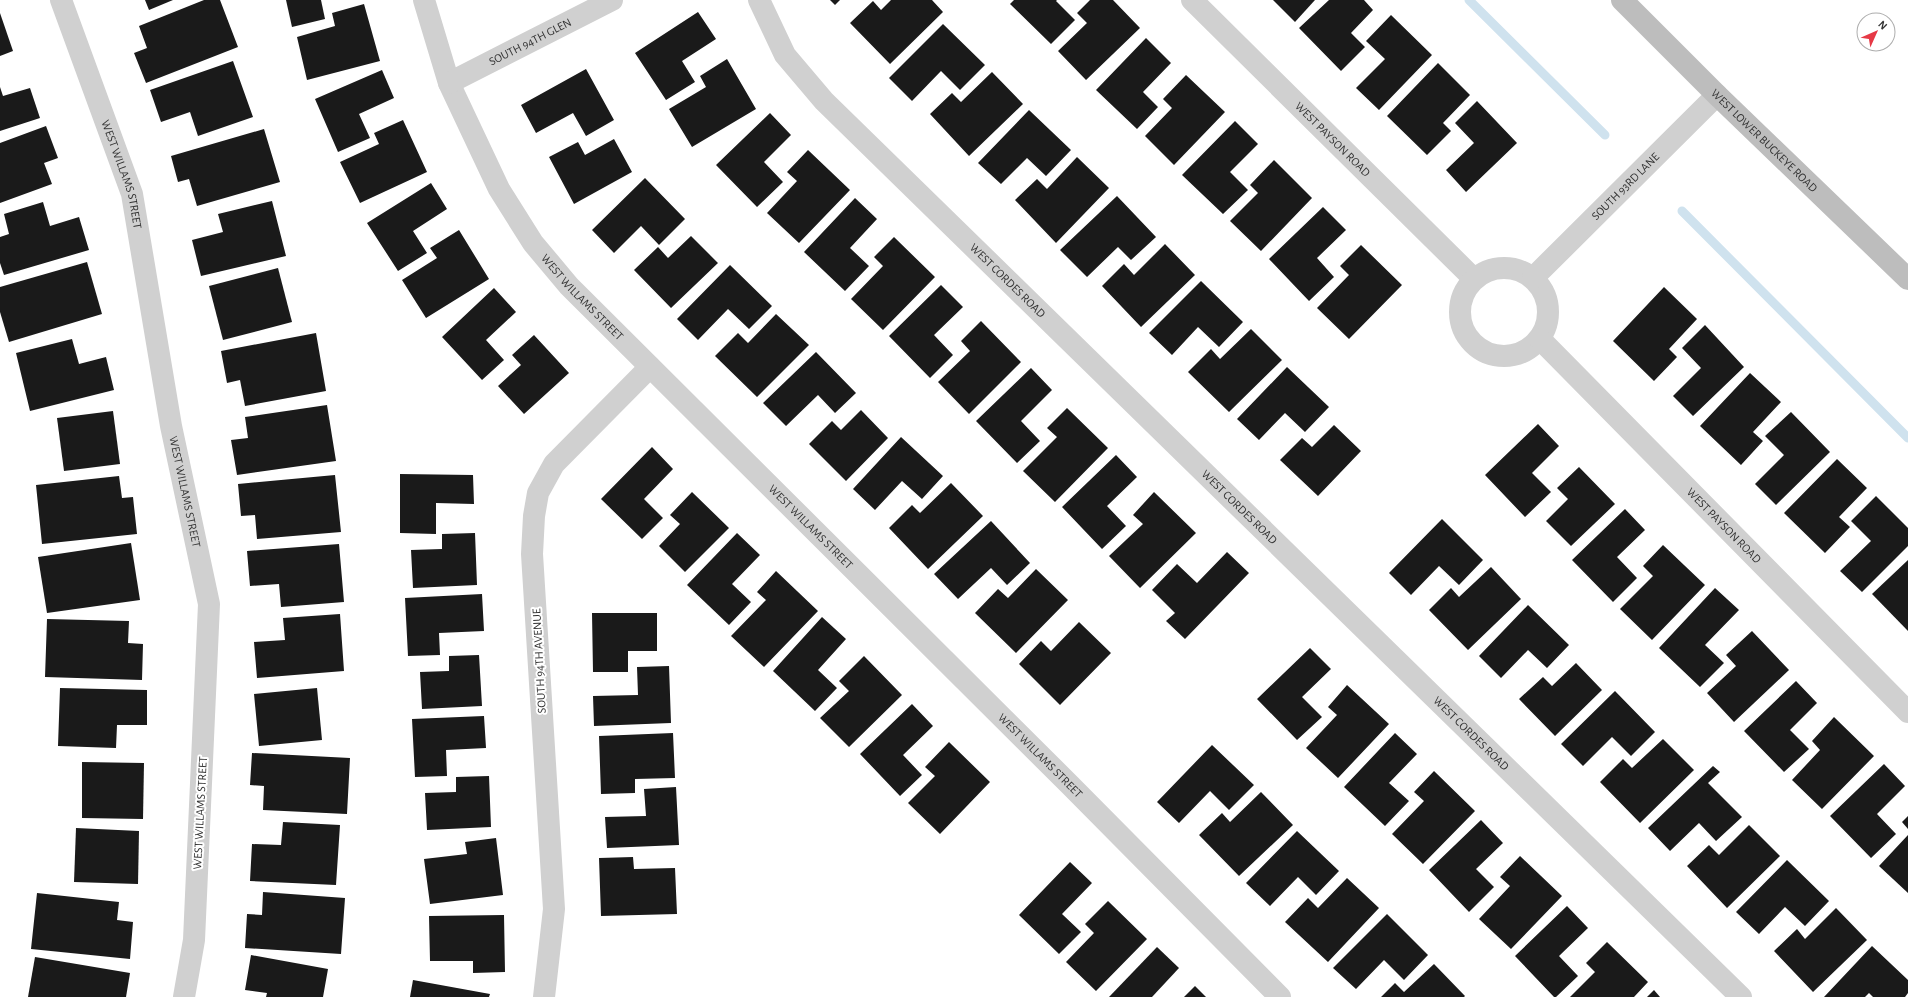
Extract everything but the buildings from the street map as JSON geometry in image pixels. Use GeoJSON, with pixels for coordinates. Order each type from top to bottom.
{"type":"FeatureCollection","features":[{"type":"Feature","properties":{"kind":"main road","name":"WEST LOWER BUCKEYE ROAD"},"geometry":{"type":"LineString","coordinates":[[1622,0],[1717,95],[1908,279]]}},
{"type":"Feature","properties":{"kind":"street","name":"WEST WILLAMS STREET"},"geometry":{"type":"LineString","coordinates":[[61,0],[132,194],[171,426],[208,604],[194,940],[184,997]]}},
{"type":"Feature","properties":{"kind":"street","name":"WEST WILLAMS STREET"},"geometry":{"type":"LineString","coordinates":[[424,0],[449,84],[499,189],[533,243],[569,286],[1070,785],[1280,997]]}},
{"type":"Feature","properties":{"kind":"street","name":"SOUTH 94TH GLEN"},"geometry":{"type":"LineString","coordinates":[[449,84],[612,0]]}},
{"type":"Feature","properties":{"kind":"street","name":"WEST CORDES ROAD"},"geometry":{"type":"LineString","coordinates":[[759,0],[785,55],[824,101],[1741,997]]}},
{"type":"Feature","properties":{"kind":"street","name":"WEST PAYSON ROAD"},"geometry":{"type":"LineString","coordinates":[[1192,0],[1474,279]]}},
{"type":"Feature","properties":{"kind":"street","name":"SOUTH 93RD LANE"},"geometry":{"type":"LineString","coordinates":[[1533,278],[1717,95]]}},
{"type":"Feature","properties":{"kind":"street"},"geometry":{"type":"LineString","coordinates":[[1497,268],[1522,271],[1533,278],[1542,288],[1547,301],[1549,314],[1546,327],[1540,339],[1529,349],[1516,355],[1501,356],[1487,352],[1474,345],[1465,333],[1460,319],[1460,304],[1465,290],[1474,279],[1484,272],[1497,268]]}},
{"type":"Feature","properties":{"kind":"street","name":"WEST PAYSON ROAD"},"geometry":{"type":"LineString","coordinates":[[1540,339],[1908,712]]}},
{"type":"Feature","properties":{"kind":"street","name":"SOUTH 94TH AVENUE"},"geometry":{"type":"LineString","coordinates":[[544,997],[554,909],[532,554],[534,516],[538,493],[554,464],[650,367]]}},
{"type":"Feature","properties":{"kind":"waterway"},"geometry":{"type":"LineString","coordinates":[[1469,0],[1605,135]]}},
{"type":"Feature","properties":{"kind":"waterway"},"geometry":{"type":"LineString","coordinates":[[1682,211],[1908,438]]}}]}
